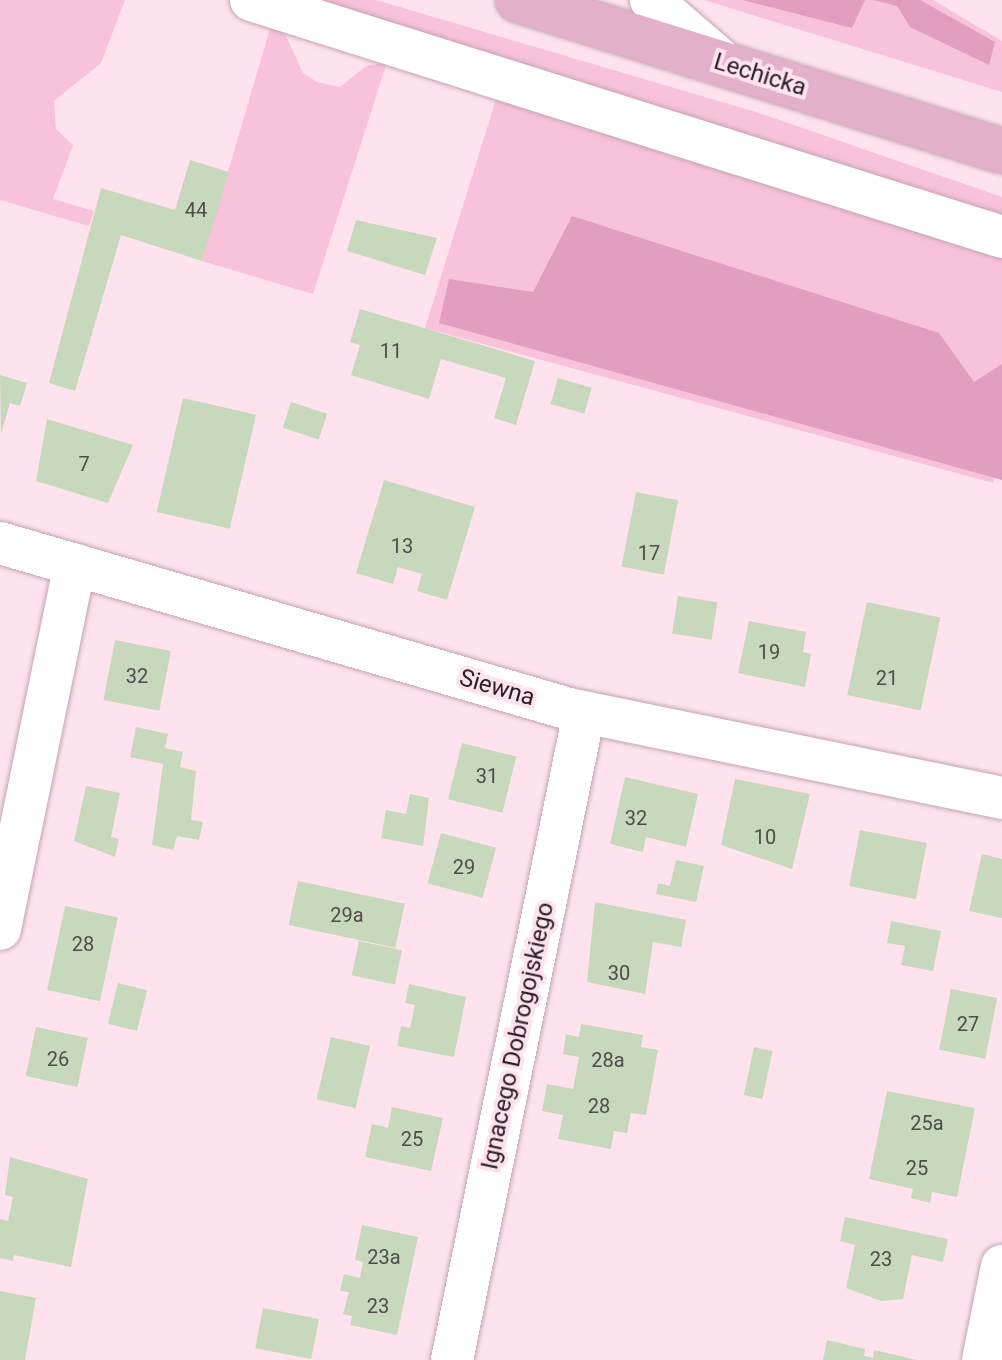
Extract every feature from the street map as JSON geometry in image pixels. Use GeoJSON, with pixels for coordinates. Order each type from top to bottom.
{"type":"FeatureCollection","features":[{"type":"Feature","properties":{"kind":"main road","name":"Lechicka"},"geometry":{"type":"LineString","coordinates":[[518,0],[1002,151]]}},
{"type":"Feature","properties":{"kind":"street"},"geometry":{"type":"LineString","coordinates":[[251,0],[1002,237]]}},
{"type":"Feature","properties":{"kind":"street"},"geometry":{"type":"LineString","coordinates":[[651,0],[727,65]]}},
{"type":"Feature","properties":{"kind":"street","name":"Siewna"},"geometry":{"type":"LineString","coordinates":[[0,543],[584,713],[1002,798]]}},
{"type":"Feature","properties":{"kind":"street"},"geometry":{"type":"LineString","coordinates":[[0,929],[75,565]]}},
{"type":"Feature","properties":{"kind":"street","name":"Ignacego Dobrogojskiego"},"geometry":{"type":"LineString","coordinates":[[452,1360],[584,713]]}},
{"type":"Feature","properties":{"kind":"street"},"geometry":{"type":"LineString","coordinates":[[983,1360],[1002,1266]]}},
{"type":"Feature","properties":{"kind":"shaded area"},"geometry":{"type":"Polygon","coordinates":[[[0,0],[125,0],[101,63],[54,101],[56,129],[73,145],[53,199],[94,211],[89,226],[0,200],[0,0]]]}},
{"type":"Feature","properties":{"kind":"shaded area"},"geometry":{"type":"Polygon","coordinates":[[[294,0],[376,0],[756,112],[1002,197],[1002,229],[294,0]]]}},
{"type":"Feature","properties":{"kind":"shaded area"},"geometry":{"type":"Polygon","coordinates":[[[704,0],[933,0],[1002,41],[1002,92],[704,0]]]}},
{"type":"Feature","properties":{"kind":"shaded area"},"geometry":{"type":"Polygon","coordinates":[[[743,0],[865,0],[852,28],[743,0]]]}},
{"type":"Feature","properties":{"kind":"shaded area"},"geometry":{"type":"Polygon","coordinates":[[[873,0],[920,0],[995,42],[989,65],[910,27],[897,6],[873,0]]]}},
{"type":"Feature","properties":{"kind":"shaded area"},"geometry":{"type":"Polygon","coordinates":[[[271,25],[286,36],[303,73],[317,82],[340,87],[366,66],[387,62],[313,294],[202,261],[271,25]]]}},
{"type":"Feature","properties":{"kind":"shaded area"},"geometry":{"type":"Polygon","coordinates":[[[497,96],[1002,249],[1002,452],[993,483],[425,328],[497,96]]]}},
{"type":"Feature","properties":{"kind":"shaded area"},"geometry":{"type":"Polygon","coordinates":[[[572,216],[939,333],[974,382],[1002,364],[1002,480],[439,323],[449,279],[533,292],[572,216]]]}},
{"type":"Feature","properties":{"kind":"building"},"geometry":{"type":"Polygon","coordinates":[[[190,160],[229,172],[202,261],[121,235],[75,391],[49,383],[101,188],[175,210],[190,160]]]}},
{"type":"Feature","properties":{"kind":"building"},"geometry":{"type":"Polygon","coordinates":[[[356,220],[437,238],[425,275],[347,251],[356,220]]]}},
{"type":"Feature","properties":{"kind":"building"},"geometry":{"type":"Polygon","coordinates":[[[360,309],[535,361],[516,425],[494,418],[506,378],[441,359],[429,399],[351,375],[360,345],[350,342],[360,309]]]}},
{"type":"Feature","properties":{"kind":"building"},"geometry":{"type":"Polygon","coordinates":[[[0,375],[27,383],[20,406],[10,403],[1,434],[0,375]]]}},
{"type":"Feature","properties":{"kind":"building"},"geometry":{"type":"Polygon","coordinates":[[[558,378],[592,388],[584,414],[551,404],[558,378]]]}},
{"type":"Feature","properties":{"kind":"building"},"geometry":{"type":"Polygon","coordinates":[[[183,398],[256,415],[230,529],[157,512],[183,398]]]}},
{"type":"Feature","properties":{"kind":"building"},"geometry":{"type":"Polygon","coordinates":[[[291,402],[327,414],[319,439],[283,428],[291,402]]]}},
{"type":"Feature","properties":{"kind":"building"},"geometry":{"type":"Polygon","coordinates":[[[47,419],[133,445],[108,503],[36,481],[47,419]]]}},
{"type":"Feature","properties":{"kind":"building"},"geometry":{"type":"Polygon","coordinates":[[[384,480],[475,507],[447,600],[417,591],[422,574],[398,567],[393,584],[356,573],[384,480]]]}},
{"type":"Feature","properties":{"kind":"building"},"geometry":{"type":"Polygon","coordinates":[[[636,492],[678,500],[664,575],[621,567],[636,492]]]}},
{"type":"Feature","properties":{"kind":"building"},"geometry":{"type":"Polygon","coordinates":[[[678,596],[718,602],[712,640],[672,634],[678,596]]]}},
{"type":"Feature","properties":{"kind":"building"},"geometry":{"type":"Polygon","coordinates":[[[867,602],[940,618],[921,711],[847,695],[867,602]]]}},
{"type":"Feature","properties":{"kind":"building"},"geometry":{"type":"Polygon","coordinates":[[[749,621],[806,632],[803,652],[811,654],[805,687],[738,673],[749,621]]]}},
{"type":"Feature","properties":{"kind":"building"},"geometry":{"type":"Polygon","coordinates":[[[115,640],[171,651],[159,711],[103,700],[115,640]]]}},
{"type":"Feature","properties":{"kind":"building"},"geometry":{"type":"Polygon","coordinates":[[[136,727],[168,734],[165,748],[183,752],[180,767],[196,771],[191,820],[203,822],[199,840],[177,836],[173,850],[152,845],[163,764],[130,757],[136,727]]]}},
{"type":"Feature","properties":{"kind":"building"},"geometry":{"type":"Polygon","coordinates":[[[462,743],[516,757],[502,813],[448,799],[462,743]]]}},
{"type":"Feature","properties":{"kind":"building"},"geometry":{"type":"Polygon","coordinates":[[[625,777],[698,794],[686,847],[646,837],[643,852],[610,844],[625,777]]]}},
{"type":"Feature","properties":{"kind":"building"},"geometry":{"type":"Polygon","coordinates":[[[735,779],[810,794],[792,869],[721,845],[735,779]]]}},
{"type":"Feature","properties":{"kind":"building"},"geometry":{"type":"Polygon","coordinates":[[[86,786],[120,793],[111,837],[119,839],[115,857],[74,841],[86,786]]]}},
{"type":"Feature","properties":{"kind":"building"},"geometry":{"type":"Polygon","coordinates":[[[410,794],[429,798],[423,846],[381,838],[386,810],[406,814],[410,794]]]}},
{"type":"Feature","properties":{"kind":"building"},"geometry":{"type":"Polygon","coordinates":[[[860,830],[927,843],[916,899],[849,886],[860,830]]]}},
{"type":"Feature","properties":{"kind":"building"},"geometry":{"type":"Polygon","coordinates":[[[441,833],[496,848],[483,898],[428,883],[441,833]]]}},
{"type":"Feature","properties":{"kind":"building"},"geometry":{"type":"Polygon","coordinates":[[[982,854],[1002,859],[1002,918],[969,911],[982,854]]]}},
{"type":"Feature","properties":{"kind":"building"},"geometry":{"type":"Polygon","coordinates":[[[676,860],[704,866],[696,902],[656,894],[658,883],[670,886],[676,860]]]}},
{"type":"Feature","properties":{"kind":"building"},"geometry":{"type":"Polygon","coordinates":[[[298,881],[405,904],[395,948],[289,925],[298,881]]]}},
{"type":"Feature","properties":{"kind":"building"},"geometry":{"type":"Polygon","coordinates":[[[595,902],[686,920],[681,947],[653,942],[645,994],[587,982],[595,902]]]}},
{"type":"Feature","properties":{"kind":"building"},"geometry":{"type":"Polygon","coordinates":[[[65,906],[118,917],[100,1001],[47,990],[65,906]]]}},
{"type":"Feature","properties":{"kind":"building"},"geometry":{"type":"Polygon","coordinates":[[[891,921],[941,931],[933,971],[901,965],[905,946],[887,943],[891,921]]]}},
{"type":"Feature","properties":{"kind":"building"},"geometry":{"type":"Polygon","coordinates":[[[359,941],[402,950],[395,984],[352,975],[359,941]]]}},
{"type":"Feature","properties":{"kind":"building"},"geometry":{"type":"Polygon","coordinates":[[[118,983],[147,990],[137,1031],[108,1024],[118,983]]]}},
{"type":"Feature","properties":{"kind":"building"},"geometry":{"type":"Polygon","coordinates":[[[409,984],[466,997],[454,1057],[397,1046],[401,1026],[410,1028],[415,1005],[405,1003],[409,984]]]}},
{"type":"Feature","properties":{"kind":"building"},"geometry":{"type":"Polygon","coordinates":[[[951,989],[997,998],[985,1059],[939,1050],[951,989]]]}},
{"type":"Feature","properties":{"kind":"building"},"geometry":{"type":"Polygon","coordinates":[[[581,1024],[643,1035],[641,1047],[658,1050],[646,1115],[631,1113],[627,1133],[614,1131],[611,1149],[558,1139],[563,1115],[542,1111],[547,1084],[573,1089],[579,1057],[563,1054],[566,1034],[579,1037],[581,1024]]]}},
{"type":"Feature","properties":{"kind":"building"},"geometry":{"type":"Polygon","coordinates":[[[36,1027],[88,1038],[77,1087],[26,1076],[36,1027]]]}},
{"type":"Feature","properties":{"kind":"building"},"geometry":{"type":"Polygon","coordinates":[[[331,1037],[370,1046],[356,1108],[317,1099],[331,1037]]]}},
{"type":"Feature","properties":{"kind":"building"},"geometry":{"type":"Polygon","coordinates":[[[754,1047],[773,1051],[762,1099],[744,1095],[754,1047]]]}},
{"type":"Feature","properties":{"kind":"building"},"geometry":{"type":"Polygon","coordinates":[[[887,1091],[975,1108],[957,1197],[932,1192],[930,1203],[911,1198],[913,1189],[869,1179],[887,1091]]]}},
{"type":"Feature","properties":{"kind":"building"},"geometry":{"type":"Polygon","coordinates":[[[392,1107],[443,1118],[431,1171],[365,1157],[372,1124],[388,1128],[392,1107]]]}},
{"type":"Feature","properties":{"kind":"building"},"geometry":{"type":"Polygon","coordinates":[[[10,1157],[88,1179],[71,1267],[14,1255],[13,1261],[0,1258],[0,1219],[8,1221],[13,1197],[5,1195],[10,1157]]]}},
{"type":"Feature","properties":{"kind":"building"},"geometry":{"type":"Polygon","coordinates":[[[845,1217],[948,1239],[943,1262],[912,1255],[903,1299],[881,1301],[846,1288],[855,1245],[840,1241],[845,1217]]]}},
{"type":"Feature","properties":{"kind":"building"},"geometry":{"type":"Polygon","coordinates":[[[362,1225],[418,1237],[397,1335],[350,1325],[352,1316],[343,1314],[349,1292],[340,1291],[344,1274],[360,1278],[363,1262],[355,1260],[362,1225]]]}},
{"type":"Feature","properties":{"kind":"building"},"geometry":{"type":"Polygon","coordinates":[[[0,1291],[36,1298],[25,1360],[0,1360],[0,1291]]]}},
{"type":"Feature","properties":{"kind":"building"},"geometry":{"type":"Polygon","coordinates":[[[263,1308],[319,1319],[311,1359],[255,1348],[263,1308]]]}},
{"type":"Feature","properties":{"kind":"building"},"geometry":{"type":"Polygon","coordinates":[[[827,1340],[865,1349],[864,1356],[873,1358],[874,1350],[917,1360],[823,1360],[827,1340]]]}}]}
